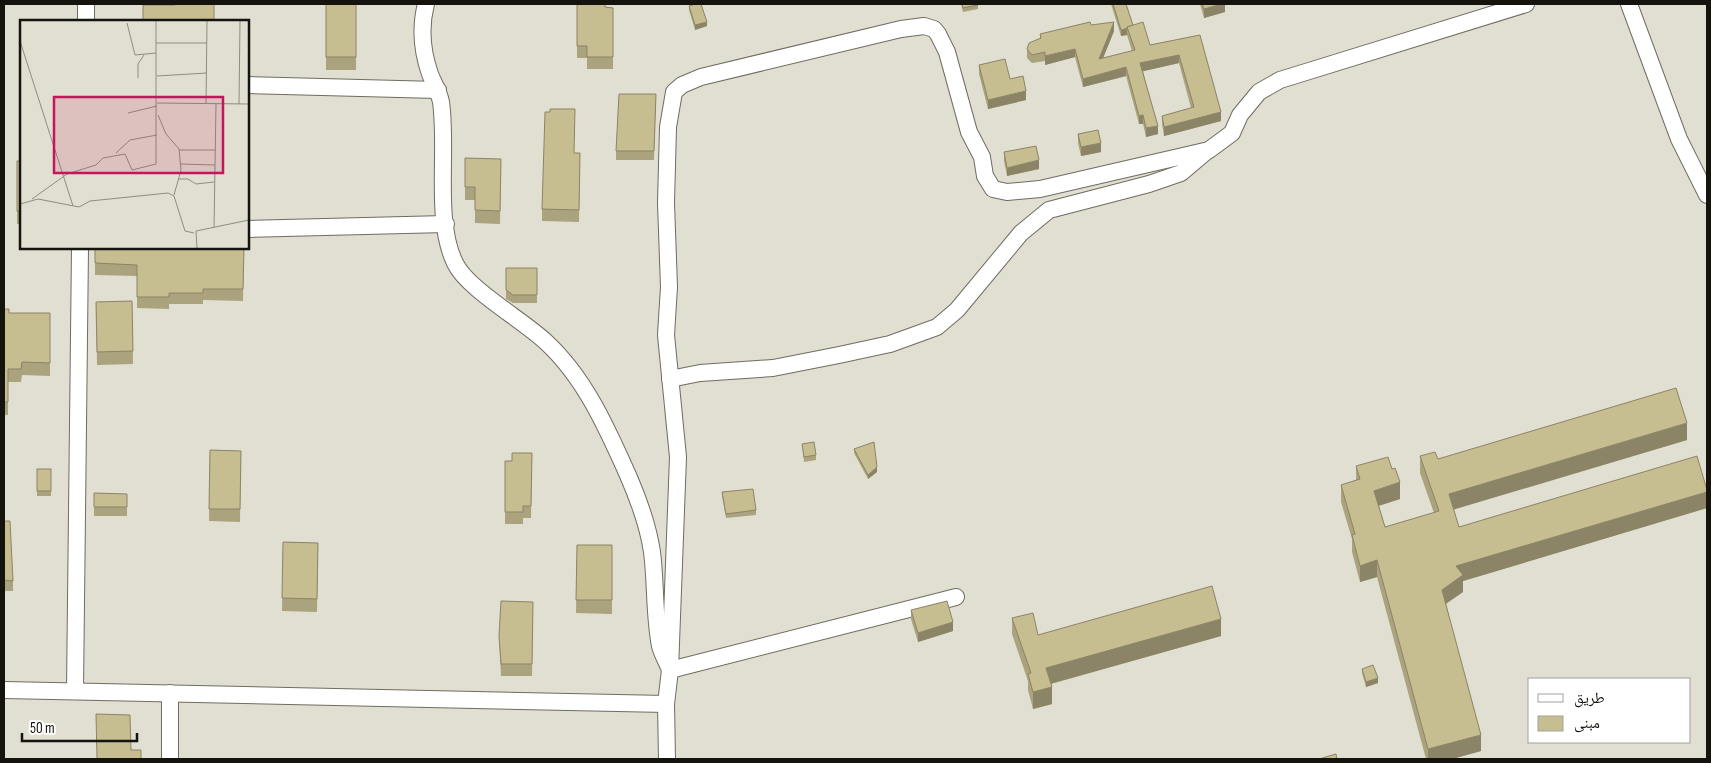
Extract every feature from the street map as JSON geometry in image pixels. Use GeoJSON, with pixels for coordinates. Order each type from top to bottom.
{"type":"FeatureCollection","features":[{"type":"Feature","properties":{"kind":"street"},"geometry":{"type":"LineString","coordinates":[[86,4],[86,20]]}},
{"type":"Feature","properties":{"kind":"street"},"geometry":{"type":"LineString","coordinates":[[426,4],[422,24],[424,52],[438,90],[442,118],[446,224],[451,252],[462,275],[528,326],[562,357],[582,385],[609,436],[644,516],[652,552],[660,647],[670,670]]}},
{"type":"Feature","properties":{"kind":"street"},"geometry":{"type":"LineString","coordinates":[[670,379],[700,373],[773,368],[840,355],[890,344],[937,327],[957,310],[1021,233],[1049,210],[1149,184],[1181,173],[1232,133],[1240,115],[1259,92],[1280,80],[1526,4]]}},
{"type":"Feature","properties":{"kind":"street"},"geometry":{"type":"LineString","coordinates":[[1629,4],[1678,139],[1707,195]]}},
{"type":"Feature","properties":{"kind":"street"},"geometry":{"type":"LineString","coordinates":[[667,759],[666,704],[670,670],[678,457],[666,335],[670,287],[666,202],[668,127],[674,92],[688,82],[701,77],[901,29],[924,26],[934,29],[947,52],[969,132],[982,157],[984,176],[993,189],[1007,192],[1040,189],[1208,150]]}},
{"type":"Feature","properties":{"kind":"street"},"geometry":{"type":"LineString","coordinates":[[249,85],[438,90]]}},
{"type":"Feature","properties":{"kind":"street"},"geometry":{"type":"LineString","coordinates":[[249,229],[446,224]]}},
{"type":"Feature","properties":{"kind":"street"},"geometry":{"type":"LineString","coordinates":[[75,690],[80,249]]}},
{"type":"Feature","properties":{"kind":"street"},"geometry":{"type":"LineString","coordinates":[[670,670],[956,597]]}},
{"type":"Feature","properties":{"kind":"street"},"geometry":{"type":"LineString","coordinates":[[4,690],[170,692],[666,704]]}},
{"type":"Feature","properties":{"kind":"street"},"geometry":{"type":"LineString","coordinates":[[170,692],[170,759]]}},
{"type":"Feature","properties":{"kind":"building"},"geometry":{"type":"Polygon","coordinates":[[[214,4],[214,20],[143,20],[143,5],[214,4]]]}},
{"type":"Feature","properties":{"kind":"building"},"geometry":{"type":"Polygon","coordinates":[[[326,4],[356,4],[356,57],[326,57],[326,4]]]}},
{"type":"Feature","properties":{"kind":"building"},"geometry":{"type":"Polygon","coordinates":[[[577,4],[605,4],[605,7],[613,8],[613,57],[587,57],[587,46],[577,46],[577,4]]]}},
{"type":"Feature","properties":{"kind":"building"},"geometry":{"type":"Polygon","coordinates":[[[701,4],[707,22],[695,25],[689,6],[701,4]]]}},
{"type":"Feature","properties":{"kind":"building"},"geometry":{"type":"Polygon","coordinates":[[[962,4],[978,4],[978,5],[963,8],[962,4]]]}},
{"type":"Feature","properties":{"kind":"building"},"geometry":{"type":"Polygon","coordinates":[[[1113,4],[1126,4],[1133,25],[1121,30],[1113,4]]]}},
{"type":"Feature","properties":{"kind":"building"},"geometry":{"type":"Polygon","coordinates":[[[1202,4],[1222,4],[1204,9],[1202,4]]]}},
{"type":"Feature","properties":{"kind":"building"},"geometry":{"type":"Polygon","coordinates":[[[1090,22],[1091,25],[1114,22],[1099,59],[1135,50],[1127,27],[1143,22],[1150,45],[1200,35],[1221,112],[1164,127],[1162,116],[1194,107],[1179,55],[1140,63],[1158,126],[1146,128],[1143,115],[1139,116],[1126,67],[1083,79],[1075,49],[1045,56],[1045,52],[1032,55],[1027,49],[1029,43],[1041,38],[1040,34],[1090,22]]]}},
{"type":"Feature","properties":{"kind":"building"},"geometry":{"type":"Polygon","coordinates":[[[1005,59],[1010,79],[1023,76],[1026,91],[988,100],[979,65],[1005,59]]]}},
{"type":"Feature","properties":{"kind":"building"},"geometry":{"type":"Polygon","coordinates":[[[619,94],[656,94],[654,151],[616,151],[619,94]]]}},
{"type":"Feature","properties":{"kind":"building"},"geometry":{"type":"Polygon","coordinates":[[[550,109],[575,109],[574,153],[580,153],[579,210],[542,209],[545,112],[550,112],[550,109]]]}},
{"type":"Feature","properties":{"kind":"building"},"geometry":{"type":"Polygon","coordinates":[[[1098,130],[1101,143],[1081,147],[1078,134],[1098,130]]]}},
{"type":"Feature","properties":{"kind":"building"},"geometry":{"type":"Polygon","coordinates":[[[1036,146],[1039,160],[1007,168],[1004,152],[1036,146]]]}},
{"type":"Feature","properties":{"kind":"building"},"geometry":{"type":"Polygon","coordinates":[[[465,158],[501,159],[500,211],[475,210],[475,187],[465,187],[465,158]]]}},
{"type":"Feature","properties":{"kind":"building"},"geometry":{"type":"Polygon","coordinates":[[[17,161],[20,161],[20,211],[17,211],[17,161]]]}},
{"type":"Feature","properties":{"kind":"building"},"geometry":{"type":"Polygon","coordinates":[[[95,249],[244,249],[243,289],[203,289],[203,293],[169,293],[169,297],[137,297],[137,265],[95,263],[95,249]]]}},
{"type":"Feature","properties":{"kind":"building"},"geometry":{"type":"Polygon","coordinates":[[[506,268],[537,268],[537,295],[513,295],[506,290],[506,268]]]}},
{"type":"Feature","properties":{"kind":"building"},"geometry":{"type":"Polygon","coordinates":[[[132,301],[133,351],[97,352],[96,302],[132,301]]]}},
{"type":"Feature","properties":{"kind":"building"},"geometry":{"type":"Polygon","coordinates":[[[4,309],[9,309],[9,313],[50,313],[50,363],[22,362],[21,369],[8,369],[8,402],[4,402],[4,309]]]}},
{"type":"Feature","properties":{"kind":"building"},"geometry":{"type":"Polygon","coordinates":[[[1676,388],[1687,423],[1449,494],[1459,527],[1697,456],[1707,490],[1707,492],[1456,566],[1463,575],[1442,590],[1481,735],[1428,749],[1377,560],[1360,566],[1352,535],[1355,534],[1341,485],[1360,479],[1356,466],[1388,457],[1392,469],[1395,468],[1400,482],[1374,491],[1385,527],[1439,511],[1420,456],[1435,452],[1438,459],[1676,388]]]}},
{"type":"Feature","properties":{"kind":"building"},"geometry":{"type":"Polygon","coordinates":[[[814,442],[816,455],[804,457],[802,444],[814,442]]]}},
{"type":"Feature","properties":{"kind":"building"},"geometry":{"type":"Polygon","coordinates":[[[874,442],[877,467],[868,475],[854,449],[874,442]]]}},
{"type":"Feature","properties":{"kind":"building"},"geometry":{"type":"Polygon","coordinates":[[[210,450],[241,451],[240,509],[209,509],[210,450]]]}},
{"type":"Feature","properties":{"kind":"building"},"geometry":{"type":"Polygon","coordinates":[[[512,453],[532,453],[531,506],[523,506],[523,512],[505,512],[505,461],[512,461],[512,453]]]}},
{"type":"Feature","properties":{"kind":"building"},"geometry":{"type":"Polygon","coordinates":[[[37,469],[51,469],[51,491],[37,491],[37,469]]]}},
{"type":"Feature","properties":{"kind":"building"},"geometry":{"type":"Polygon","coordinates":[[[753,489],[756,510],[726,514],[722,492],[753,489]]]}},
{"type":"Feature","properties":{"kind":"building"},"geometry":{"type":"Polygon","coordinates":[[[94,493],[127,494],[127,507],[94,507],[94,493]]]}},
{"type":"Feature","properties":{"kind":"building"},"geometry":{"type":"Polygon","coordinates":[[[4,521],[10,521],[13,581],[4,580],[4,521]]]}},
{"type":"Feature","properties":{"kind":"building"},"geometry":{"type":"Polygon","coordinates":[[[283,542],[318,543],[317,599],[282,598],[283,542]]]}},
{"type":"Feature","properties":{"kind":"building"},"geometry":{"type":"Polygon","coordinates":[[[577,545],[612,545],[612,600],[576,600],[577,545]]]}},
{"type":"Feature","properties":{"kind":"building"},"geometry":{"type":"Polygon","coordinates":[[[1212,586],[1221,619],[1046,668],[1052,687],[1033,692],[1028,674],[1031,673],[1012,618],[1033,613],[1038,635],[1212,586]]]}},
{"type":"Feature","properties":{"kind":"building"},"geometry":{"type":"Polygon","coordinates":[[[501,601],[533,602],[532,664],[501,664],[499,636],[501,601]]]}},
{"type":"Feature","properties":{"kind":"building"},"geometry":{"type":"Polygon","coordinates":[[[947,601],[953,622],[918,633],[911,610],[947,601]]]}},
{"type":"Feature","properties":{"kind":"building"},"geometry":{"type":"Polygon","coordinates":[[[1373,665],[1378,678],[1366,682],[1362,669],[1373,665]]]}},
{"type":"Feature","properties":{"kind":"building"},"geometry":{"type":"Polygon","coordinates":[[[96,714],[130,715],[131,750],[141,750],[141,759],[97,759],[96,714]]]}},
{"type":"Feature","properties":{"kind":"building"},"geometry":{"type":"Polygon","coordinates":[[[1336,754],[1337,759],[1319,759],[1336,754]]]}}]}
